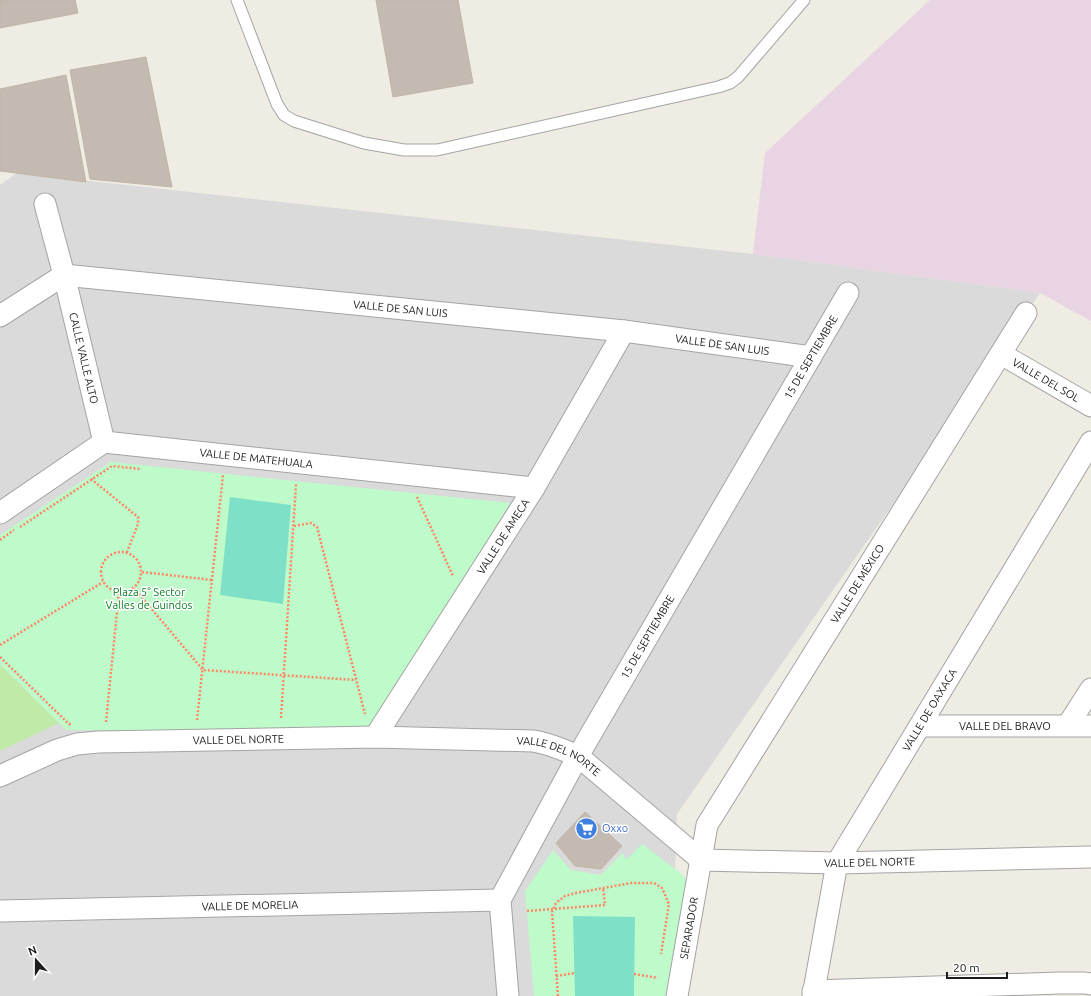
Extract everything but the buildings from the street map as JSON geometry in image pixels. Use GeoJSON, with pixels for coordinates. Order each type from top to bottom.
{"type":"FeatureCollection","features":[{"type":"Feature","properties":{"kind":"street","name":"CALLE VALLE ALTO"},"geometry":{"type":"LineString","coordinates":[[45,204],[64,275],[104,442]]}},
{"type":"Feature","properties":{"kind":"street"},"geometry":{"type":"LineString","coordinates":[[0,316],[64,275]]}},
{"type":"Feature","properties":{"kind":"street","name":"VALLE DE SAN LUIS"},"geometry":{"type":"LineString","coordinates":[[64,275],[624,331],[811,357]]}},
{"type":"Feature","properties":{"kind":"street","name":"15 DE SEPTIEMBRE"},"geometry":{"type":"LineString","coordinates":[[500,900],[578,756],[848,292]]}},
{"type":"Feature","properties":{"kind":"street","name":"VALLE DE MÉXICO"},"geometry":{"type":"LineString","coordinates":[[702,860],[707,825],[1026,313]]}},
{"type":"Feature","properties":{"kind":"street","name":"VALLE DE AMECA"},"geometry":{"type":"LineString","coordinates":[[375,737],[534,488],[624,331]]}},
{"type":"Feature","properties":{"kind":"street","name":"VALLE DEL SOL"},"geometry":{"type":"LineString","coordinates":[[1001,354],[1091,406]]}},
{"type":"Feature","properties":{"kind":"street"},"geometry":{"type":"LineString","coordinates":[[0,513],[104,442]]}},
{"type":"Feature","properties":{"kind":"street","name":"VALLE DE MATEHUALA"},"geometry":{"type":"LineString","coordinates":[[104,442],[534,488]]}},
{"type":"Feature","properties":{"kind":"street","name":"VALLE DE OAXACA"},"geometry":{"type":"LineString","coordinates":[[813,994],[837,863],[1091,442]]}},
{"type":"Feature","properties":{"kind":"street"},"geometry":{"type":"LineString","coordinates":[[1068,726],[1091,690]]}},
{"type":"Feature","properties":{"kind":"street","name":"VALLE DEL BRAVO"},"geometry":{"type":"LineString","coordinates":[[920,726],[1091,726]]}},
{"type":"Feature","properties":{"kind":"street","name":"VALLE DEL NORTE"},"geometry":{"type":"LineString","coordinates":[[0,776],[57,750],[77,744],[98,742],[375,737],[533,741],[556,746],[578,756],[702,860],[837,863],[1091,857]]}},
{"type":"Feature","properties":{"kind":"street","name":"SEPARADOR"},"geometry":{"type":"LineString","coordinates":[[677,996],[702,860]]}},
{"type":"Feature","properties":{"kind":"street"},"geometry":{"type":"LineString","coordinates":[[500,900],[508,996]]}},
{"type":"Feature","properties":{"kind":"street","name":"VALLE DE MORELIA"},"geometry":{"type":"LineString","coordinates":[[0,911],[500,900]]}},
{"type":"Feature","properties":{"kind":"street"},"geometry":{"type":"LineString","coordinates":[[813,994],[1085,982],[1091,984]]}},
{"type":"Feature","properties":{"kind":"lane"},"geometry":{"type":"LineString","coordinates":[[237,0],[277,104],[284,115],[294,121],[364,143],[404,150],[437,150],[718,87],[730,83],[738,77],[804,0]]}},
{"type":"Feature","properties":{"kind":"path"},"geometry":{"type":"LineString","coordinates":[[0,540],[112,466],[144,469]]}},
{"type":"Feature","properties":{"kind":"path"},"geometry":{"type":"LineString","coordinates":[[197,723],[223,473]]}},
{"type":"Feature","properties":{"kind":"path"},"geometry":{"type":"LineString","coordinates":[[88,477],[138,517],[138,524],[127,552]]}},
{"type":"Feature","properties":{"kind":"path"},"geometry":{"type":"LineString","coordinates":[[222,477],[230,478]]}},
{"type":"Feature","properties":{"kind":"path"},"geometry":{"type":"LineString","coordinates":[[281,723],[297,481]]}},
{"type":"Feature","properties":{"kind":"path"},"geometry":{"type":"LineString","coordinates":[[292,484],[300,485]]}},
{"type":"Feature","properties":{"kind":"path"},"geometry":{"type":"LineString","coordinates":[[425,497],[417,497],[455,582]]}},
{"type":"Feature","properties":{"kind":"path"},"geometry":{"type":"LineString","coordinates":[[294,526],[311,523],[317,527],[366,717]]}},
{"type":"Feature","properties":{"kind":"path"},"geometry":{"type":"LineString","coordinates":[[115,552],[127,552],[136,558],[141,566],[142,572],[138,583],[134,588],[119,592],[110,589],[103,582],[101,571],[102,564],[106,558],[115,552]]}},
{"type":"Feature","properties":{"kind":"path"},"geometry":{"type":"LineString","coordinates":[[142,572],[212,580]]}},
{"type":"Feature","properties":{"kind":"path"},"geometry":{"type":"LineString","coordinates":[[0,645],[103,582]]}},
{"type":"Feature","properties":{"kind":"path"},"geometry":{"type":"LineString","coordinates":[[134,588],[203,670],[356,680]]}},
{"type":"Feature","properties":{"kind":"path"},"geometry":{"type":"LineString","coordinates":[[100,725],[107,724],[119,592]]}},
{"type":"Feature","properties":{"kind":"path"},"geometry":{"type":"LineString","coordinates":[[0,657],[69,724],[77,724]]}},
{"type":"Feature","properties":{"kind":"path"},"geometry":{"type":"LineString","coordinates":[[558,996],[552,912],[556,903],[565,896],[576,892],[631,883],[654,883],[662,888],[669,904],[661,956]]}},
{"type":"Feature","properties":{"kind":"path"},"geometry":{"type":"LineString","coordinates":[[527,911],[605,905],[603,888]]}},
{"type":"Feature","properties":{"kind":"path"},"geometry":{"type":"LineString","coordinates":[[657,984],[659,970]]}},
{"type":"Feature","properties":{"kind":"path"},"geometry":{"type":"LineString","coordinates":[[556,976],[575,973]]}},
{"type":"Feature","properties":{"kind":"path"},"geometry":{"type":"LineString","coordinates":[[634,974],[658,978]]}},
{"type":"Feature","properties":{"kind":"shaded area"},"geometry":{"type":"Polygon","coordinates":[[[930,0],[1091,0],[1091,321],[1040,293],[753,254],[765,153],[930,0]]]}},
{"type":"Feature","properties":{"kind":"shaded area"},"geometry":{"type":"Polygon","coordinates":[[[17,173],[753,254],[1040,293],[677,814],[671,996],[0,996],[0,185],[17,173]]]}},
{"type":"Feature","properties":{"kind":"green space","name":"Plaza 5° Sector Valles de Guindos"},"geometry":{"type":"Polygon","coordinates":[[[111,462],[510,503],[370,731],[66,730],[0,664],[0,535],[111,462]]]}},
{"type":"Feature","properties":{"kind":"green space"},"geometry":{"type":"Polygon","coordinates":[[[230,497],[291,505],[283,604],[220,595],[230,497]]]}},
{"type":"Feature","properties":{"kind":"green space"},"geometry":{"type":"Polygon","coordinates":[[[0,664],[59,723],[0,751],[0,664]]]}},
{"type":"Feature","properties":{"kind":"green space"},"geometry":{"type":"Polygon","coordinates":[[[642,844],[682,874],[687,881],[671,996],[534,996],[525,891],[553,850],[571,870],[601,875],[622,853],[627,859],[642,844]]]}},
{"type":"Feature","properties":{"kind":"green space"},"geometry":{"type":"Polygon","coordinates":[[[573,916],[635,917],[634,996],[575,996],[573,916]]]}},
{"type":"Feature","properties":{"kind":"place","name":"Oxxo"},"geometry":{"type":"Point","coordinates":[587,828]}}]}
